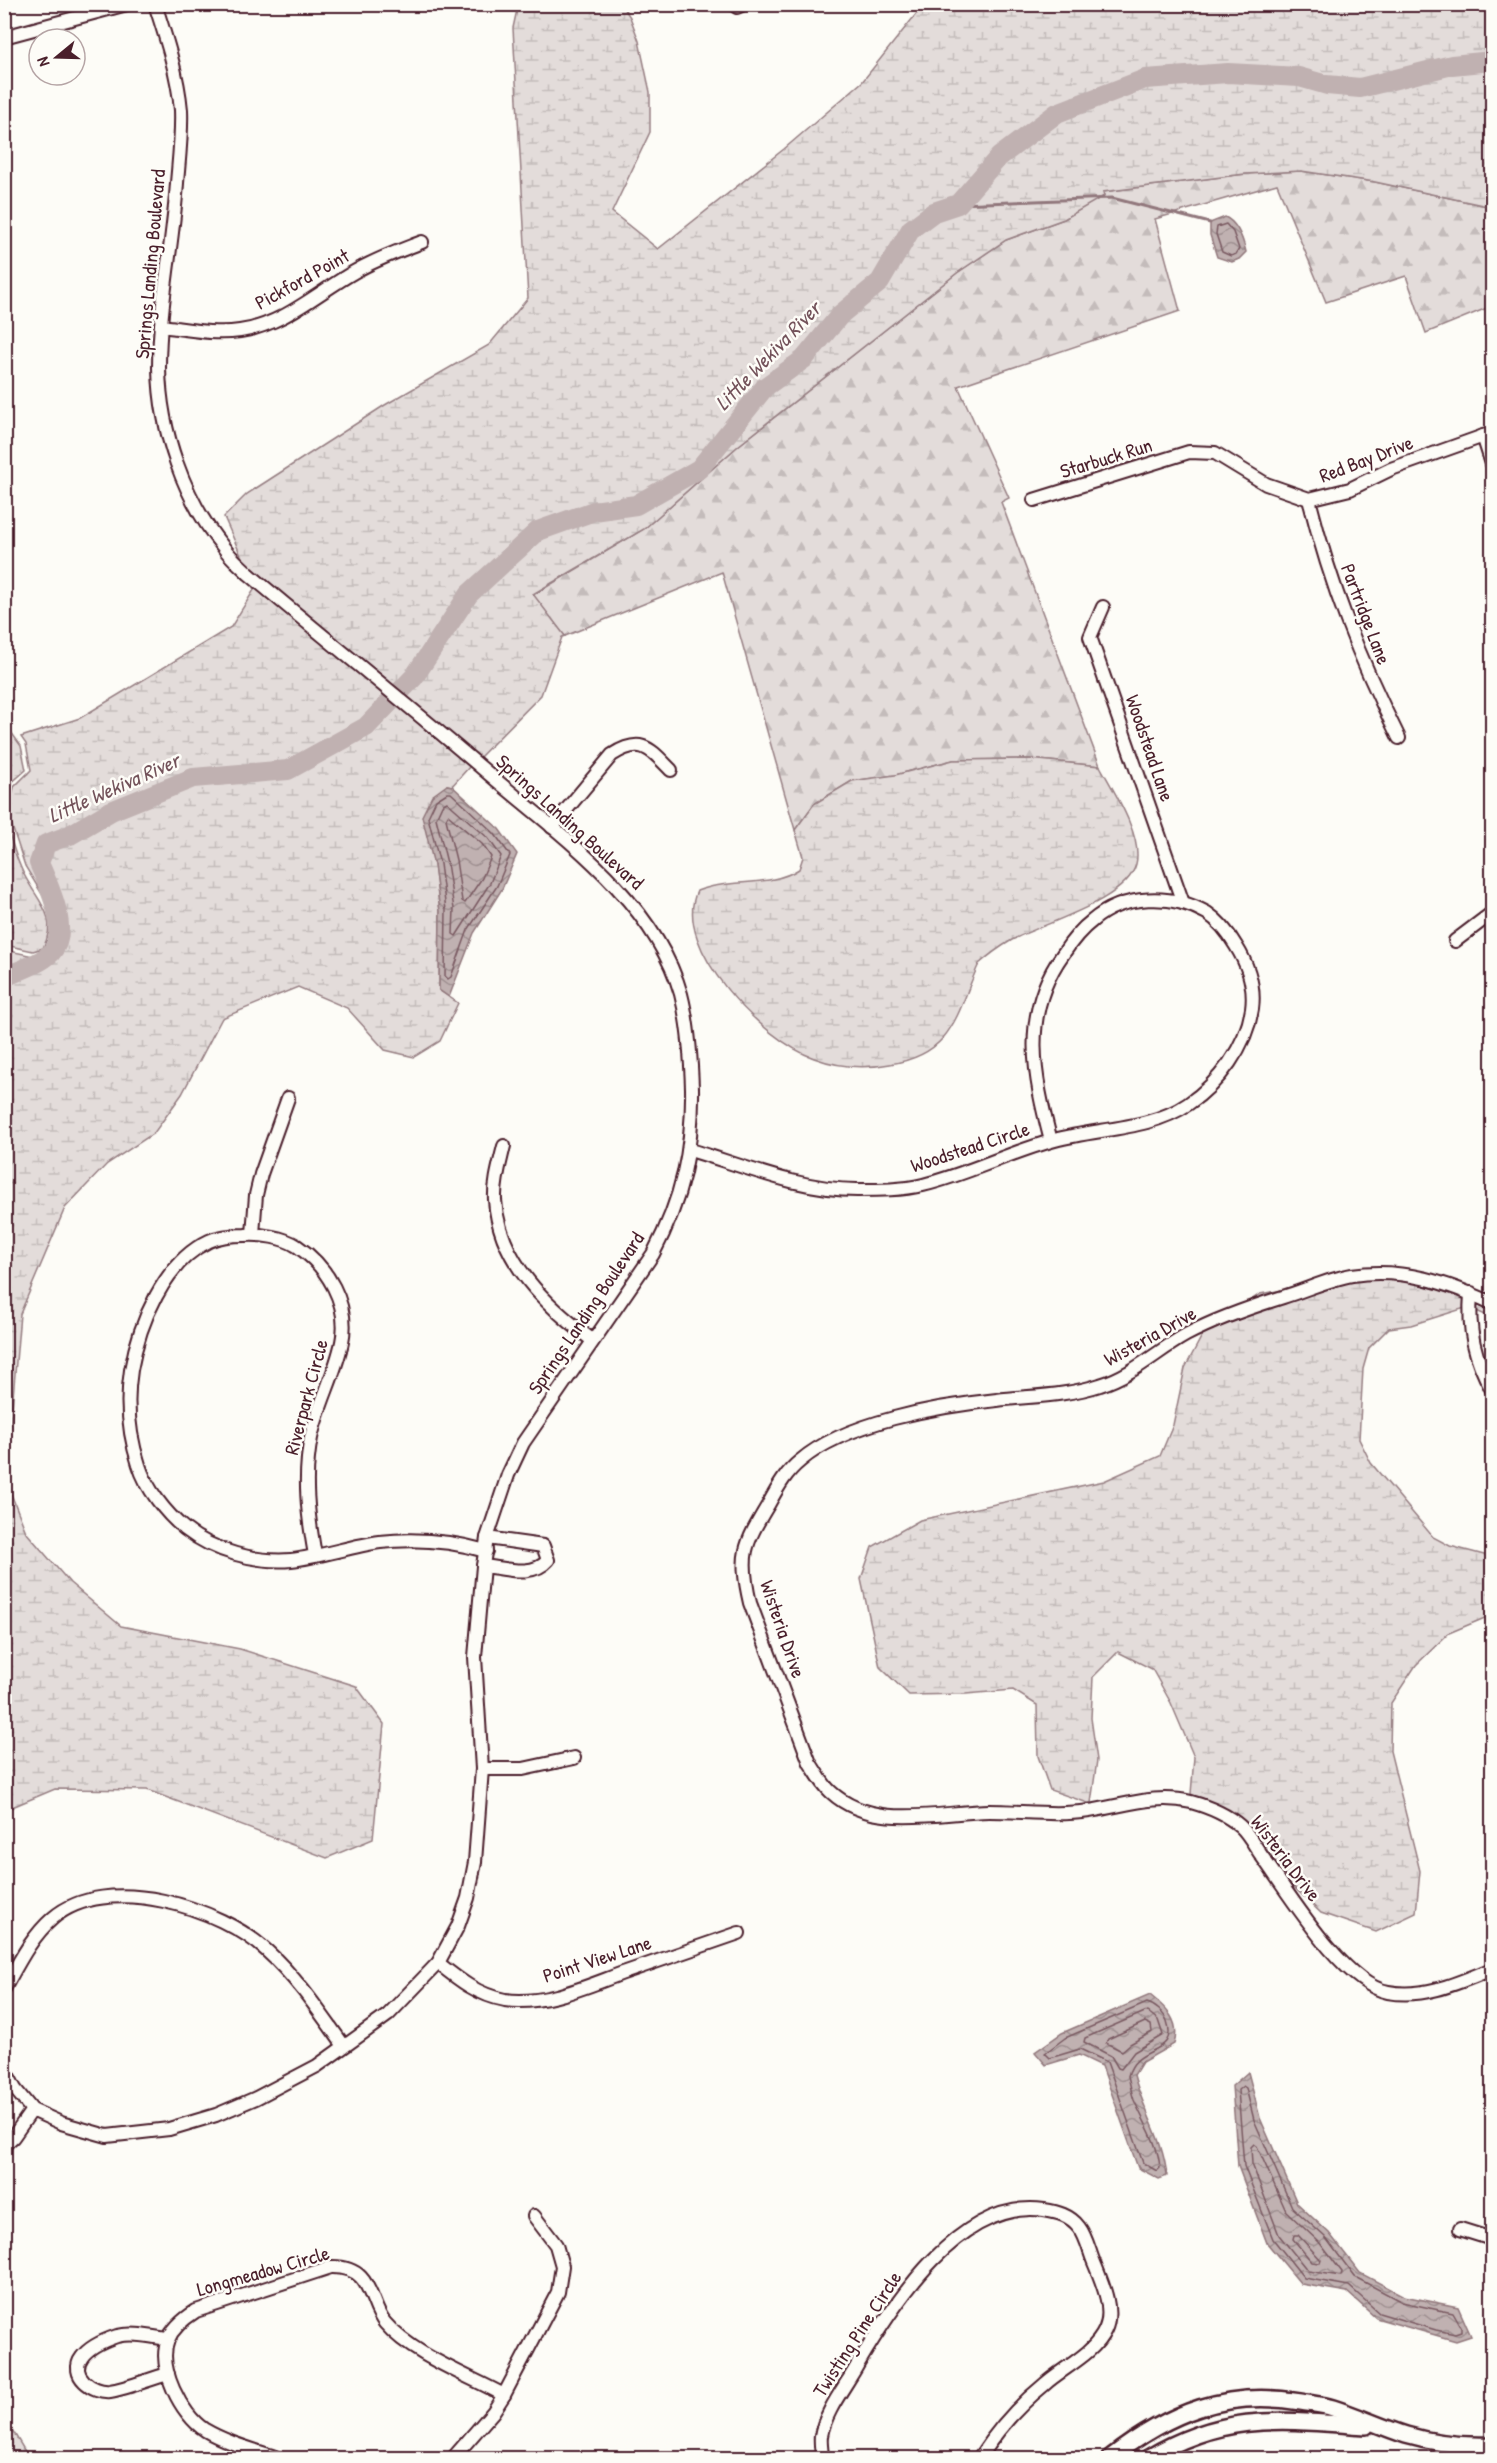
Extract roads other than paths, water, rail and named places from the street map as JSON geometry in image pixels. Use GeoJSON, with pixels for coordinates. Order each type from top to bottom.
{"type":"FeatureCollection","features":[{"type":"Feature","properties":{"kind":"street"},"geometry":{"type":"LineString","coordinates":[[4,37],[127,4]]}},
{"type":"Feature","properties":{"kind":"street","name":"Springs Landing Boulevard"},"geometry":{"type":"LineString","coordinates":[[4,2068],[15,2089],[32,2110],[62,2123],[107,2136],[169,2129],[216,2115],[256,2098],[317,2066],[388,2015],[438,1963],[458,1926],[468,1898],[476,1851],[482,1769],[475,1657],[487,1538],[508,1475],[523,1443],[653,1254],[666,1229],[690,1150],[692,1099],[688,1026],[680,992],[671,969],[639,913],[617,886],[552,828],[249,574],[224,549],[204,520],[180,471],[168,437],[159,368],[161,326],[175,218],[181,110],[175,76],[155,4]]}},
{"type":"Feature","properties":{"kind":"street","name":"Pickford Point"},"geometry":{"type":"LineString","coordinates":[[161,326],[214,332],[240,331],[267,324],[293,311],[361,268],[422,242]]}},
{"type":"Feature","properties":{"kind":"street"},"geometry":{"type":"LineString","coordinates":[[1488,434],[1492,464]]}},
{"type":"Feature","properties":{"kind":"street","name":"Red Bay Drive"},"geometry":{"type":"LineString","coordinates":[[1189,452],[1215,453],[1266,484],[1309,499],[1350,489],[1391,469],[1488,434]]}},
{"type":"Feature","properties":{"kind":"street","name":"Starbuck Run"},"geometry":{"type":"LineString","coordinates":[[1034,500],[1189,452]]}},
{"type":"Feature","properties":{"kind":"street","name":"Partridge Lane"},"geometry":{"type":"LineString","coordinates":[[1309,499],[1334,589],[1368,675],[1399,738]]}},
{"type":"Feature","properties":{"kind":"street","name":"Woodstead Lane"},"geometry":{"type":"LineString","coordinates":[[1103,607],[1090,637],[1183,903]]}},
{"type":"Feature","properties":{"kind":"street"},"geometry":{"type":"LineString","coordinates":[[552,828],[612,755],[625,747],[640,744],[650,749],[671,770]]}},
{"type":"Feature","properties":{"kind":"street","name":"Woodstead Circle"},"geometry":{"type":"LineString","coordinates":[[690,1150],[826,1189],[894,1190],[922,1186],[1051,1141],[1083,1133],[1145,1123],[1169,1114],[1188,1104],[1207,1088],[1235,1054],[1252,1010],[1252,988],[1242,956],[1228,933],[1208,914],[1183,903],[1150,899],[1111,909],[1093,919],[1076,936],[1060,958],[1040,1003],[1034,1033],[1033,1062],[1051,1141]]}},
{"type":"Feature","properties":{"kind":"street"},"geometry":{"type":"LineString","coordinates":[[1455,941],[1492,913]]}},
{"type":"Feature","properties":{"kind":"street"},"geometry":{"type":"LineString","coordinates":[[253,1234],[256,1195],[261,1174],[288,1098]]}},
{"type":"Feature","properties":{"kind":"street"},"geometry":{"type":"LineString","coordinates":[[504,1146],[495,1199],[499,1222],[508,1248],[537,1293],[561,1316],[592,1340]]}},
{"type":"Feature","properties":{"kind":"street","name":"Riverpark Circle"},"geometry":{"type":"LineString","coordinates":[[315,1555],[306,1492],[307,1464],[311,1437],[342,1339],[342,1314],[332,1284],[314,1260],[295,1245],[253,1234],[231,1235],[210,1240],[192,1252],[165,1284],[143,1329],[131,1371],[129,1420],[140,1467],[150,1489],[185,1529],[205,1542],[229,1552],[250,1557],[291,1560],[381,1542],[422,1540],[459,1543],[486,1551]]}},
{"type":"Feature","properties":{"kind":"street","name":"Wisteria Drive"},"geometry":{"type":"LineString","coordinates":[[1492,1302],[1432,1279],[1406,1274],[1373,1272],[1350,1276],[1266,1303],[1203,1327],[1125,1375],[1102,1385],[1075,1392],[979,1402],[874,1423],[815,1450],[786,1474],[748,1538],[744,1560],[745,1581],[750,1602],[810,1763],[823,1784],[833,1794],[849,1804],[886,1815],[903,1816],[987,1811],[1088,1811],[1145,1799],[1168,1797],[1191,1802],[1217,1810],[1241,1826],[1336,1958],[1367,1985],[1386,1992],[1426,1992],[1492,1969]]}},
{"type":"Feature","properties":{"kind":"street"},"geometry":{"type":"LineString","coordinates":[[1471,1293],[1468,1319],[1474,1348],[1492,1390]]}},
{"type":"Feature","properties":{"kind":"street"},"geometry":{"type":"LineString","coordinates":[[483,1566],[532,1571],[542,1567],[548,1560],[543,1546],[487,1538]]}},
{"type":"Feature","properties":{"kind":"street"},"geometry":{"type":"LineString","coordinates":[[482,1769],[523,1769],[574,1758]]}},
{"type":"Feature","properties":{"kind":"street"},"geometry":{"type":"LineString","coordinates":[[4,1989],[34,1937],[54,1917],[80,1901],[111,1897],[169,1903],[209,1913],[241,1930],[267,1951],[318,2009],[344,2046]]}},
{"type":"Feature","properties":{"kind":"street","name":"Point View Lane"},"geometry":{"type":"LineString","coordinates":[[438,1963],[467,1987],[484,1994],[507,2000],[532,2000],[564,1994],[739,1933]]}},
{"type":"Feature","properties":{"kind":"street"},"geometry":{"type":"LineString","coordinates":[[4,2145],[13,2137],[32,2110]]}},
{"type":"Feature","properties":{"kind":"street","name":"Twisting Pine Circle"},"geometry":{"type":"LineString","coordinates":[[822,2458],[820,2437],[825,2421],[876,2333],[904,2292],[927,2266],[964,2234],[988,2219],[1012,2211],[1035,2209],[1056,2212],[1068,2217],[1080,2227],[1101,2280],[1108,2307],[1106,2328],[1095,2345],[1044,2384],[1015,2412],[993,2437],[979,2458]]}},
{"type":"Feature","properties":{"kind":"street"},"geometry":{"type":"LineString","coordinates":[[453,2458],[493,2412],[504,2395],[558,2292],[562,2266],[556,2245],[534,2216]]}},
{"type":"Feature","properties":{"kind":"street"},"geometry":{"type":"LineString","coordinates":[[1460,2229],[1492,2239]]}},
{"type":"Feature","properties":{"kind":"street","name":"Longmeadow Circle"},"geometry":{"type":"LineString","coordinates":[[168,2339],[182,2319],[196,2311],[331,2267],[340,2267],[362,2279],[371,2290],[382,2321],[404,2342],[504,2395]]}},
{"type":"Feature","properties":{"kind":"street"},"geometry":{"type":"LineString","coordinates":[[168,2374],[109,2391],[93,2389],[84,2383],[78,2368],[80,2359],[90,2349],[117,2336],[132,2334],[168,2339],[164,2356],[168,2374],[174,2392],[186,2412],[202,2428],[221,2438],[279,2458]]}},
{"type":"Feature","properties":{"kind":"street"},"geometry":{"type":"LineString","coordinates":[[1110,2458],[1174,2417],[1200,2407],[1240,2399],[1273,2397],[1331,2407],[1408,2436],[1461,2445],[1492,2445]]}},
{"type":"Feature","properties":{"kind":"street"},"geometry":{"type":"LineString","coordinates":[[1149,2458],[1204,2432],[1246,2422],[1276,2420],[1384,2427]]}},
{"type":"Feature","properties":{"kind":"water"},"geometry":{"type":"Polygon","coordinates":[[[1225,217],[1237,227],[1246,252],[1232,262],[1217,257],[1210,235],[1210,223],[1225,217]]]}},
{"type":"Feature","properties":{"kind":"water"},"geometry":{"type":"Polygon","coordinates":[[[447,785],[452,786],[499,829],[517,854],[502,889],[474,933],[449,997],[439,990],[440,911],[434,865],[422,816],[432,796],[447,785]]]}},
{"type":"Feature","properties":{"kind":"water"},"geometry":{"type":"Polygon","coordinates":[[[1150,1995],[1171,2016],[1176,2036],[1174,2044],[1142,2062],[1134,2075],[1165,2162],[1167,2176],[1159,2179],[1138,2168],[1102,2066],[1079,2055],[1046,2065],[1035,2052],[1062,2033],[1150,1995]]]}},
{"type":"Feature","properties":{"kind":"water"},"geometry":{"type":"Polygon","coordinates":[[[1248,2072],[1260,2118],[1297,2203],[1329,2233],[1360,2273],[1404,2296],[1458,2307],[1471,2336],[1456,2341],[1376,2318],[1347,2292],[1301,2284],[1267,2243],[1238,2166],[1232,2086],[1248,2072]]]}},
{"type":"Feature","properties":{"kind":"waterway","name":"Little Wekiva River"},"geometry":{"type":"LineString","coordinates":[[4,977],[41,961],[57,944],[59,921],[39,863],[46,844],[70,835],[111,811],[193,778],[288,770],[366,727],[414,677],[469,594],[538,531],[594,511],[636,505],[699,469],[765,387],[804,359],[841,314],[880,282],[911,229],[934,212],[958,204],[999,157],[1057,113],[1145,79],[1228,73],[1299,77],[1327,85],[1360,88],[1452,65],[1492,61]]}},
{"type":"Feature","properties":{"kind":"waterway"},"geometry":{"type":"LineString","coordinates":[[958,204],[1112,198],[1210,223]]}}]}
